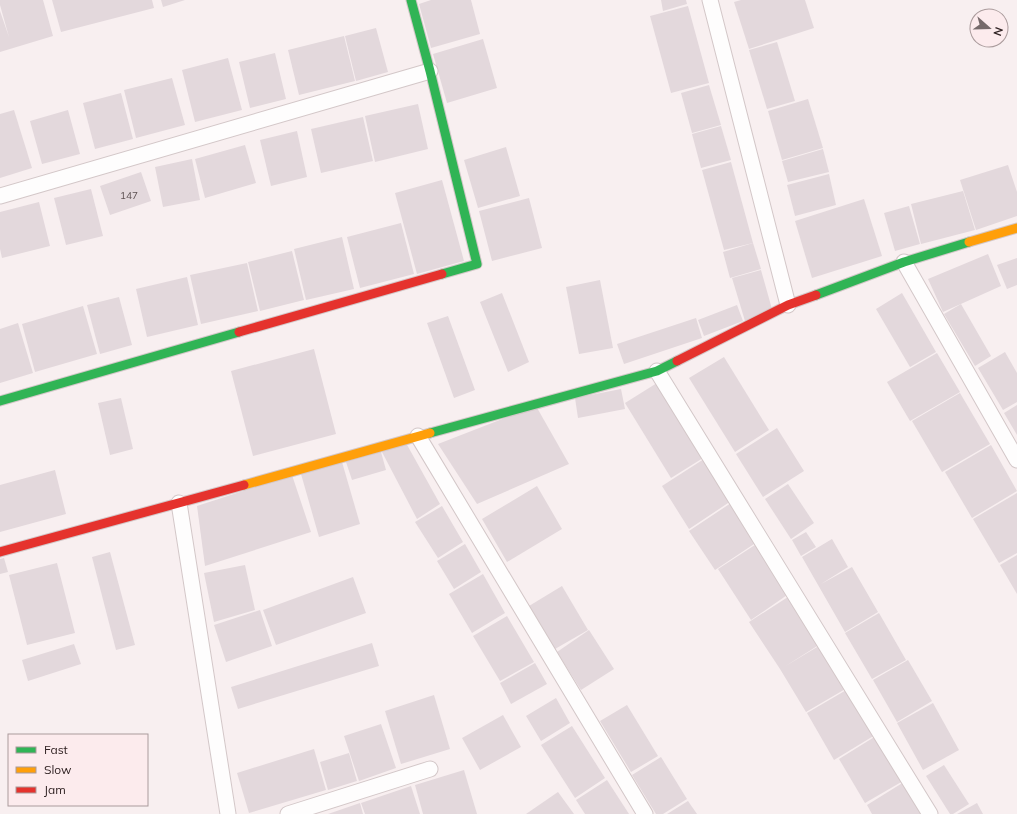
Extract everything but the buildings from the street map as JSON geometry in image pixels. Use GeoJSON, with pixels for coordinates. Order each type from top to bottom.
{"type":"FeatureCollection","features":[{"type":"Feature","properties":{"kind":"street"},"geometry":{"type":"LineString","coordinates":[[0,401],[477,264],[430,71],[411,0]]}},
{"type":"Feature","properties":{"kind":"street"},"geometry":{"type":"LineString","coordinates":[[710,0],[788,305]]}},
{"type":"Feature","properties":{"kind":"street"},"geometry":{"type":"LineString","coordinates":[[0,196],[430,71]]}},
{"type":"Feature","properties":{"kind":"street"},"geometry":{"type":"LineString","coordinates":[[0,552],[657,371],[788,305],[904,262],[1017,228]]}},
{"type":"Feature","properties":{"kind":"street"},"geometry":{"type":"LineString","coordinates":[[904,262],[1017,460]]}},
{"type":"Feature","properties":{"kind":"street"},"geometry":{"type":"LineString","coordinates":[[657,371],[930,814]]}},
{"type":"Feature","properties":{"kind":"street"},"geometry":{"type":"LineString","coordinates":[[418,436],[645,814]]}},
{"type":"Feature","properties":{"kind":"street"},"geometry":{"type":"LineString","coordinates":[[179,502],[228,814]]}},
{"type":"Feature","properties":{"kind":"street"},"geometry":{"type":"LineString","coordinates":[[288,814],[430,769]]}},
{"type":"Feature","properties":{"kind":"traffic: fast"},"geometry":{"type":"LineString","coordinates":[[411,0],[430,71],[477,264],[442,274]]}},
{"type":"Feature","properties":{"kind":"traffic: fast"},"geometry":{"type":"LineString","coordinates":[[816,295],[904,262],[969,242]]}},
{"type":"Feature","properties":{"kind":"traffic: fast"},"geometry":{"type":"LineString","coordinates":[[0,401],[239,332]]}},
{"type":"Feature","properties":{"kind":"traffic: fast"},"geometry":{"type":"LineString","coordinates":[[430,433],[657,371],[677,361]]}},
{"type":"Feature","properties":{"kind":"traffic: slow"},"geometry":{"type":"LineString","coordinates":[[969,242],[1017,228]]}},
{"type":"Feature","properties":{"kind":"traffic: slow"},"geometry":{"type":"LineString","coordinates":[[244,485],[430,433]]}},
{"type":"Feature","properties":{"kind":"traffic: jam"},"geometry":{"type":"LineString","coordinates":[[239,332],[442,274]]}},
{"type":"Feature","properties":{"kind":"traffic: jam"},"geometry":{"type":"LineString","coordinates":[[677,361],[788,305],[816,295]]}},
{"type":"Feature","properties":{"kind":"traffic: jam"},"geometry":{"type":"LineString","coordinates":[[0,552],[244,485]]}}]}
